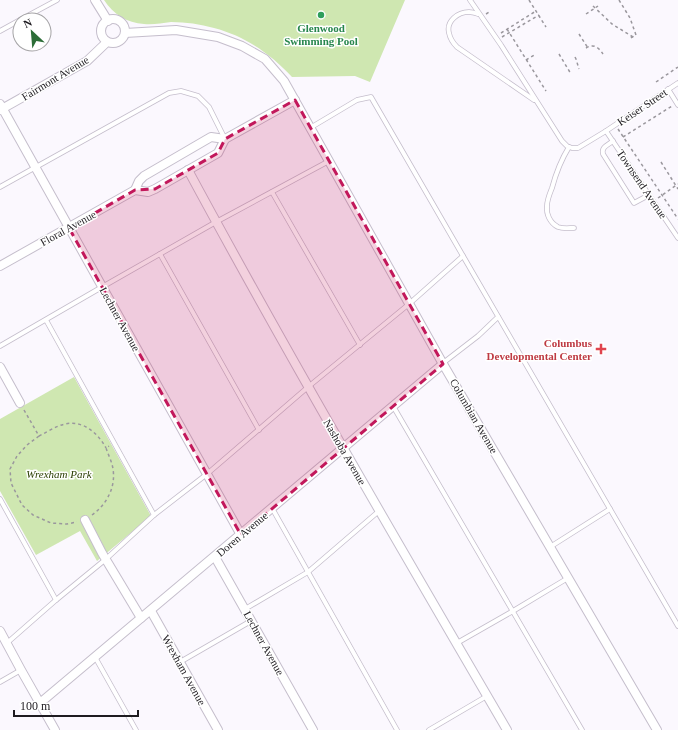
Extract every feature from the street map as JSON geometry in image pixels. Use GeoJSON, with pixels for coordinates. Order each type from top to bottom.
{"type":"FeatureCollection","features":[{"type":"Feature","properties":{"kind":"street"},"geometry":{"type":"LineString","coordinates":[[95,0],[108,21]]}},
{"type":"Feature","properties":{"kind":"street"},"geometry":{"type":"LineString","coordinates":[[107,42],[102,36],[102,29],[108,21],[118,21],[124,26],[125,33]]}},
{"type":"Feature","properties":{"kind":"street","name":"Fairmont Avenue"},"geometry":{"type":"LineString","coordinates":[[1,108],[88,61],[107,42],[115,43],[122,40],[125,33],[176,30],[218,37],[242,46],[265,59],[284,81],[295,100]]}},
{"type":"Feature","properties":{"kind":"street","name":"Columbian Avenue"},"geometry":{"type":"LineString","coordinates":[[295,100],[443,364],[657,730]]}},
{"type":"Feature","properties":{"kind":"street","name":"Floral Avenue"},"geometry":{"type":"LineString","coordinates":[[0,267],[135,190],[148,192],[155,189],[218,153],[225,139],[295,100]]}},
{"type":"Feature","properties":{"kind":"street","name":"Lechner Avenue"},"geometry":{"type":"LineString","coordinates":[[1,108],[36,167],[241,535]]}},
{"type":"Feature","properties":{"kind":"street","name":"Floral Avenue"},"geometry":{"type":"LineString","coordinates":[[135,190],[138,181],[144,176],[211,137],[225,139]]}},
{"type":"Feature","properties":{"kind":"street","name":"Nashoba Avenue"},"geometry":{"type":"LineString","coordinates":[[188,170],[308,387],[507,730]]}},
{"type":"Feature","properties":{"kind":"street","name":"Doren Avenue"},"geometry":{"type":"LineString","coordinates":[[40,703],[443,364]]}},
{"type":"Feature","properties":{"kind":"street"},"geometry":{"type":"LineString","coordinates":[[0,367],[20,403]]}},
{"type":"Feature","properties":{"kind":"street"},"geometry":{"type":"LineString","coordinates":[[85,520],[141,618]]}},
{"type":"Feature","properties":{"kind":"street","name":"Lechner Avenue"},"geometry":{"type":"LineString","coordinates":[[215,557],[312,730]]}},
{"type":"Feature","properties":{"kind":"street","name":"Wrexham Avenue"},"geometry":{"type":"LineString","coordinates":[[151,611],[218,730]]}},
{"type":"Feature","properties":{"kind":"street"},"geometry":{"type":"LineString","coordinates":[[0,631],[55,730]]}},
{"type":"Feature","properties":{"kind":"lane"},"geometry":{"type":"LineString","coordinates":[[35,12],[57,0]]}},
{"type":"Feature","properties":{"kind":"lane"},"geometry":{"type":"LineString","coordinates":[[470,0],[562,141],[569,147],[558,168],[547,206],[548,215],[551,221],[558,227],[574,228]]}},
{"type":"Feature","properties":{"kind":"lane"},"geometry":{"type":"LineString","coordinates":[[479,14],[469,12],[458,14],[450,22],[448,32],[453,42],[457,47],[536,101]]}},
{"type":"Feature","properties":{"kind":"lane"},"geometry":{"type":"LineString","coordinates":[[0,31],[12,24]]}},
{"type":"Feature","properties":{"kind":"lane","name":"Keiser Street"},"geometry":{"type":"LineString","coordinates":[[569,147],[578,148],[606,131],[678,82]]}},
{"type":"Feature","properties":{"kind":"lane"},"geometry":{"type":"LineString","coordinates":[[668,89],[677,104]]}},
{"type":"Feature","properties":{"kind":"lane"},"geometry":{"type":"LineString","coordinates":[[0,187],[169,93],[181,91],[198,96],[209,106],[225,139]]}},
{"type":"Feature","properties":{"kind":"lane"},"geometry":{"type":"LineString","coordinates":[[310,128],[357,100],[371,97],[678,626]]}},
{"type":"Feature","properties":{"kind":"lane","name":"Townsend Avenue"},"geometry":{"type":"LineString","coordinates":[[606,131],[678,238]]}},
{"type":"Feature","properties":{"kind":"lane"},"geometry":{"type":"LineString","coordinates":[[613,141],[603,148],[603,154],[634,203],[649,195]]}},
{"type":"Feature","properties":{"kind":"lane"},"geometry":{"type":"LineString","coordinates":[[0,346],[216,222],[329,161]]}},
{"type":"Feature","properties":{"kind":"lane"},"geometry":{"type":"LineString","coordinates":[[272,192],[360,345]]}},
{"type":"Feature","properties":{"kind":"lane"},"geometry":{"type":"LineString","coordinates":[[160,254],[259,430]]}},
{"type":"Feature","properties":{"kind":"lane"},"geometry":{"type":"LineString","coordinates":[[7,643],[106,559],[154,515],[207,474],[308,387],[409,304],[463,256]]}},
{"type":"Feature","properties":{"kind":"lane"},"geometry":{"type":"LineString","coordinates":[[443,364],[478,336],[498,317]]}},
{"type":"Feature","properties":{"kind":"lane"},"geometry":{"type":"LineString","coordinates":[[46,320],[154,515]]}},
{"type":"Feature","properties":{"kind":"lane"},"geometry":{"type":"LineString","coordinates":[[393,406],[582,730]]}},
{"type":"Feature","properties":{"kind":"lane"},"geometry":{"type":"LineString","coordinates":[[0,499],[56,600]]}},
{"type":"Feature","properties":{"kind":"lane"},"geometry":{"type":"LineString","coordinates":[[272,508],[398,730]]}},
{"type":"Feature","properties":{"kind":"lane"},"geometry":{"type":"LineString","coordinates":[[550,546],[610,509]]}},
{"type":"Feature","properties":{"kind":"lane"},"geometry":{"type":"LineString","coordinates":[[244,609],[308,572],[380,511]]}},
{"type":"Feature","properties":{"kind":"lane"},"geometry":{"type":"LineString","coordinates":[[457,643],[568,578]]}},
{"type":"Feature","properties":{"kind":"lane"},"geometry":{"type":"LineString","coordinates":[[180,662],[251,621]]}},
{"type":"Feature","properties":{"kind":"lane"},"geometry":{"type":"LineString","coordinates":[[95,657],[136,730]]}},
{"type":"Feature","properties":{"kind":"lane"},"geometry":{"type":"LineString","coordinates":[[0,682],[21,670]]}},
{"type":"Feature","properties":{"kind":"lane"},"geometry":{"type":"LineString","coordinates":[[429,730],[487,696]]}},
{"type":"Feature","properties":{"kind":"path"},"geometry":{"type":"LineString","coordinates":[[529,0],[546,27]]}},
{"type":"Feature","properties":{"kind":"path"},"geometry":{"type":"LineString","coordinates":[[619,0],[630,18],[636,35],[629,39]]}},
{"type":"Feature","properties":{"kind":"path"},"geometry":{"type":"LineString","coordinates":[[586,14],[594,7],[598,6]]}},
{"type":"Feature","properties":{"kind":"path"},"geometry":{"type":"LineString","coordinates":[[594,7],[612,24],[633,37]]}},
{"type":"Feature","properties":{"kind":"path"},"geometry":{"type":"LineString","coordinates":[[496,39],[507,29],[536,11]]}},
{"type":"Feature","properties":{"kind":"path"},"geometry":{"type":"LineString","coordinates":[[496,39],[510,33],[539,15]]}},
{"type":"Feature","properties":{"kind":"path"},"geometry":{"type":"LineString","coordinates":[[522,20],[525,23]]}},
{"type":"Feature","properties":{"kind":"path"},"geometry":{"type":"LineString","coordinates":[[515,24],[517,28]]}},
{"type":"Feature","properties":{"kind":"path"},"geometry":{"type":"LineString","coordinates":[[507,29],[546,91]]}},
{"type":"Feature","properties":{"kind":"path"},"geometry":{"type":"LineString","coordinates":[[579,34],[587,48],[592,46],[598,47],[603,54]]}},
{"type":"Feature","properties":{"kind":"path"},"geometry":{"type":"LineString","coordinates":[[526,60],[536,54]]}},
{"type":"Feature","properties":{"kind":"path"},"geometry":{"type":"LineString","coordinates":[[559,54],[571,74]]}},
{"type":"Feature","properties":{"kind":"path"},"geometry":{"type":"LineString","coordinates":[[575,57],[579,70]]}},
{"type":"Feature","properties":{"kind":"path"},"geometry":{"type":"LineString","coordinates":[[656,82],[678,68]]}},
{"type":"Feature","properties":{"kind":"path"},"geometry":{"type":"LineString","coordinates":[[623,137],[677,104]]}},
{"type":"Feature","properties":{"kind":"path"},"geometry":{"type":"LineString","coordinates":[[615,125],[678,219]]}},
{"type":"Feature","properties":{"kind":"path"},"geometry":{"type":"LineString","coordinates":[[661,162],[678,188]]}},
{"type":"Feature","properties":{"kind":"path"},"geometry":{"type":"LineString","coordinates":[[653,201],[677,185]]}},
{"type":"Feature","properties":{"kind":"path"},"geometry":{"type":"LineString","coordinates":[[20,403],[39,436]]}},
{"type":"Feature","properties":{"kind":"path"},"geometry":{"type":"LineString","coordinates":[[72,423],[83,425],[92,430],[102,440],[106,448],[113,469],[113,483],[107,500],[100,509],[85,520],[67,524],[51,523],[33,515],[22,505],[10,483],[10,469],[17,456],[27,445],[39,436],[56,427],[72,423]]}},
{"type":"Feature","properties":{"kind":"path"},"geometry":{"type":"LineString","coordinates":[[106,448],[114,443]]}},
{"type":"Feature","properties":{"kind":"highlighted area"},"geometry":{"type":"Polygon","coordinates":[[[295,100],[443,364],[241,535],[69,228],[135,190],[155,189],[218,153],[225,139],[295,100]]]}},
{"type":"Feature","properties":{"kind":"green space"},"geometry":{"type":"Polygon","coordinates":[[[104,0],[405,0],[370,82],[355,76],[292,77],[266,53],[247,41],[225,31],[203,25],[182,22],[147,24],[132,22],[121,17],[112,10],[104,0]]]}},
{"type":"Feature","properties":{"kind":"green space","name":"Wrexham Park"},"geometry":{"type":"Polygon","coordinates":[[[74,377],[151,516],[97,561],[80,531],[36,555],[0,491],[0,419],[74,377]]]}},
{"type":"Feature","properties":{"kind":"place","name":"Glenwood Swimming Pool"},"geometry":{"type":"Point","coordinates":[321,15]}},
{"type":"Feature","properties":{"kind":"place","name":"Columbus Developmental Center"},"geometry":{"type":"Point","coordinates":[601,349]}}]}
